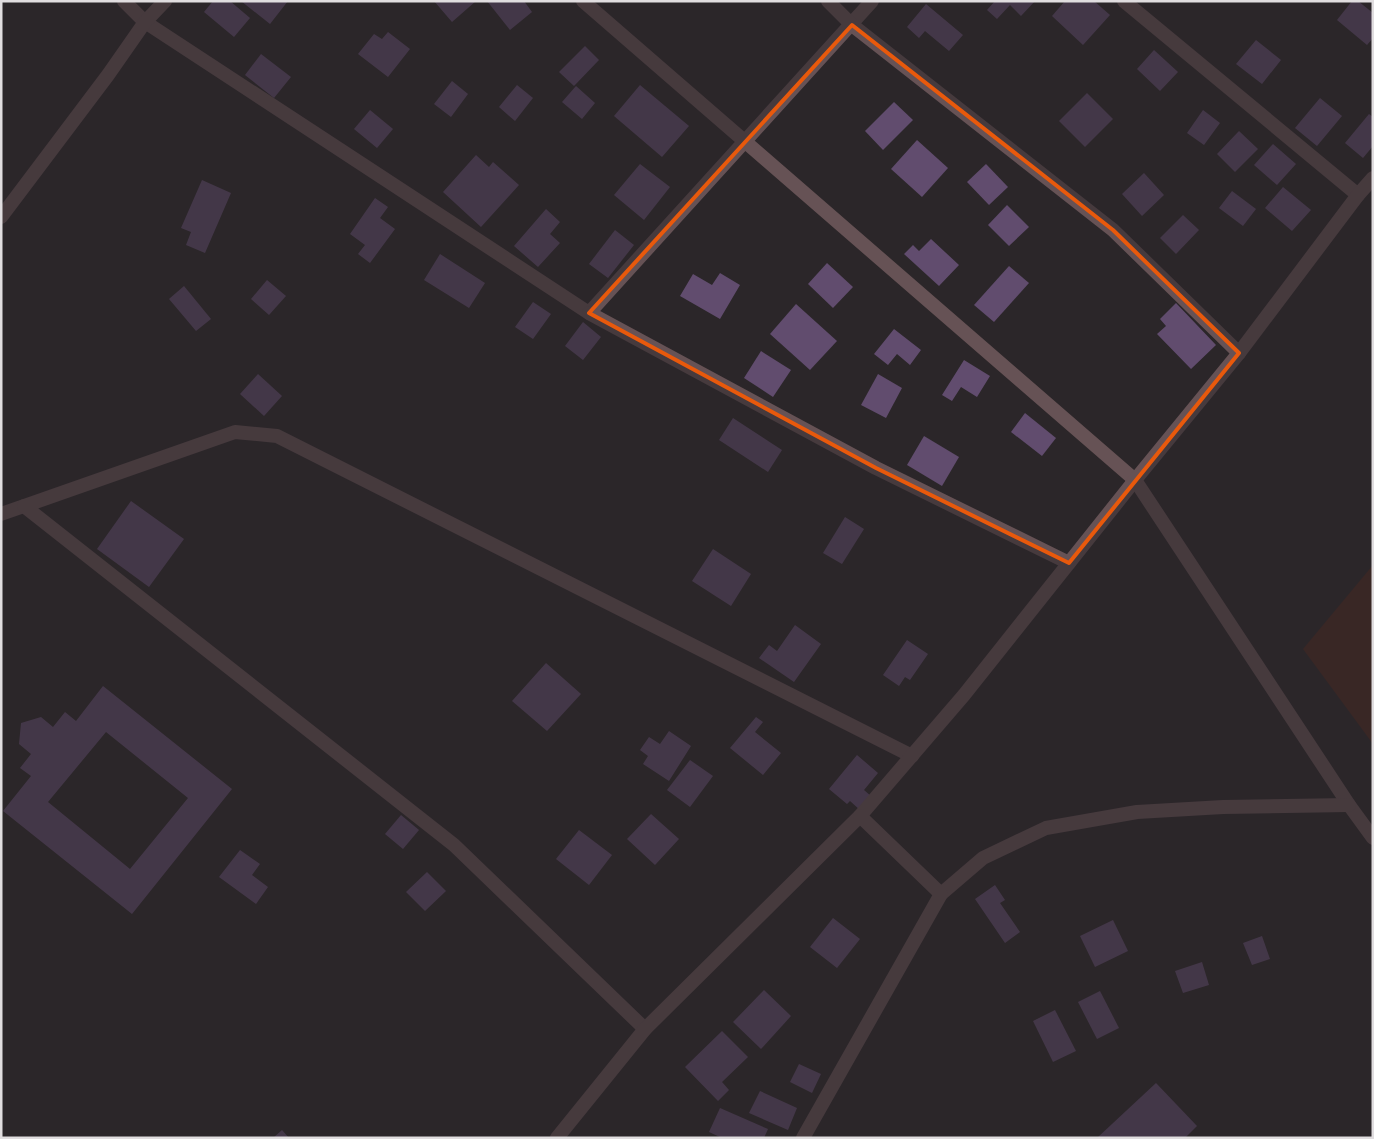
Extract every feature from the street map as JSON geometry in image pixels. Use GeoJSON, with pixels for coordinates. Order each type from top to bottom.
{"type":"FeatureCollection","features":[{"type":"Feature","properties":{"kind":"street"},"geometry":{"type":"LineString","coordinates":[[124,1],[145,22],[589,313],[876,468],[1069,564]]}},
{"type":"Feature","properties":{"kind":"street"},"geometry":{"type":"LineString","coordinates":[[1,217],[108,75],[145,22],[164,1]]}},
{"type":"Feature","properties":{"kind":"street"},"geometry":{"type":"LineString","coordinates":[[583,1],[1135,480],[1349,805],[1373,838]]}},
{"type":"Feature","properties":{"kind":"street"},"geometry":{"type":"LineString","coordinates":[[828,1],[852,25],[1112,230],[1239,353]]}},
{"type":"Feature","properties":{"kind":"street"},"geometry":{"type":"LineString","coordinates":[[589,313],[872,1]]}},
{"type":"Feature","properties":{"kind":"street"},"geometry":{"type":"LineString","coordinates":[[1124,1],[1358,195]]}},
{"type":"Feature","properties":{"kind":"street"},"geometry":{"type":"LineString","coordinates":[[557,1138],[645,1029],[860,816],[964,695],[1239,353],[1358,195],[1373,178]]}},
{"type":"Feature","properties":{"kind":"street"},"geometry":{"type":"LineString","coordinates":[[1,514],[235,432],[277,436],[912,756]]}},
{"type":"Feature","properties":{"kind":"street"},"geometry":{"type":"LineString","coordinates":[[24,506],[454,845],[645,1029]]}},
{"type":"Feature","properties":{"kind":"street"},"geometry":{"type":"LineString","coordinates":[[804,1138],[941,894],[983,858],[1046,828],[1137,812],[1223,807],[1349,805]]}},
{"type":"Feature","properties":{"kind":"street"},"geometry":{"type":"LineString","coordinates":[[860,816],[941,894]]}},
{"type":"Feature","properties":{"kind":"highlighted area"},"geometry":{"type":"Polygon","coordinates":[[[852,25],[1113,230],[1239,353],[1069,563],[876,468],[589,313],[852,25]]]}},
{"type":"Feature","properties":{"kind":"shaded area"},"geometry":{"type":"Polygon","coordinates":[[[1373,565],[1373,744],[1303,649],[1373,565]]]}},
{"type":"Feature","properties":{"kind":"building"},"geometry":{"type":"Polygon","coordinates":[[[213,1],[230,1],[250,18],[234,37],[204,12],[213,1]]]}},
{"type":"Feature","properties":{"kind":"building"},"geometry":{"type":"Polygon","coordinates":[[[241,1],[288,1],[270,24],[241,1]]]}},
{"type":"Feature","properties":{"kind":"building"},"geometry":{"type":"Polygon","coordinates":[[[434,1],[476,1],[452,22],[434,1]]]}},
{"type":"Feature","properties":{"kind":"building"},"geometry":{"type":"Polygon","coordinates":[[[487,1],[524,1],[532,12],[510,30],[487,1]]]}},
{"type":"Feature","properties":{"kind":"building"},"geometry":{"type":"Polygon","coordinates":[[[995,1],[1035,1],[1021,16],[1010,5],[997,19],[987,10],[995,1]]]}},
{"type":"Feature","properties":{"kind":"building"},"geometry":{"type":"Polygon","coordinates":[[[1065,1],[1094,1],[1110,15],[1083,45],[1052,16],[1065,1]]]}},
{"type":"Feature","properties":{"kind":"building"},"geometry":{"type":"Polygon","coordinates":[[[1352,1],[1358,1],[1373,13],[1373,38],[1367,45],[1337,20],[1352,1]]]}},
{"type":"Feature","properties":{"kind":"building"},"geometry":{"type":"Polygon","coordinates":[[[926,4],[963,35],[949,51],[925,31],[919,38],[907,27],[926,4]]]}},
{"type":"Feature","properties":{"kind":"building"},"geometry":{"type":"Polygon","coordinates":[[[388,32],[410,49],[388,77],[358,54],[374,34],[382,39],[388,32]]]}},
{"type":"Feature","properties":{"kind":"building"},"geometry":{"type":"Polygon","coordinates":[[[1256,40],[1281,60],[1262,84],[1236,64],[1256,40]]]}},
{"type":"Feature","properties":{"kind":"building"},"geometry":{"type":"Polygon","coordinates":[[[585,46],[599,60],[574,86],[559,72],[585,46]]]}},
{"type":"Feature","properties":{"kind":"building"},"geometry":{"type":"Polygon","coordinates":[[[1154,50],[1178,72],[1160,91],[1137,69],[1154,50]]]}},
{"type":"Feature","properties":{"kind":"building"},"geometry":{"type":"Polygon","coordinates":[[[261,54],[291,77],[274,98],[245,75],[261,54]]]}},
{"type":"Feature","properties":{"kind":"building"},"geometry":{"type":"Polygon","coordinates":[[[452,81],[468,94],[451,117],[434,104],[452,81]]]}},
{"type":"Feature","properties":{"kind":"building"},"geometry":{"type":"Polygon","coordinates":[[[517,85],[533,98],[515,121],[499,107],[517,85]]]}},
{"type":"Feature","properties":{"kind":"building"},"geometry":{"type":"Polygon","coordinates":[[[640,85],[689,126],[662,157],[614,116],[640,85]]]}},
{"type":"Feature","properties":{"kind":"building"},"geometry":{"type":"Polygon","coordinates":[[[576,86],[595,103],[582,119],[562,102],[576,86]]]}},
{"type":"Feature","properties":{"kind":"building"},"geometry":{"type":"Polygon","coordinates":[[[1087,93],[1113,119],[1085,147],[1059,121],[1087,93]]]}},
{"type":"Feature","properties":{"kind":"building"},"geometry":{"type":"Polygon","coordinates":[[[1320,98],[1342,116],[1317,146],[1295,128],[1320,98]]]}},
{"type":"Feature","properties":{"kind":"building"},"geometry":{"type":"Polygon","coordinates":[[[894,102],[913,120],[883,150],[865,131],[894,102]]]}},
{"type":"Feature","properties":{"kind":"building"},"geometry":{"type":"Polygon","coordinates":[[[370,110],[393,129],[377,148],[354,129],[370,110]]]}},
{"type":"Feature","properties":{"kind":"building"},"geometry":{"type":"Polygon","coordinates":[[[1203,110],[1220,123],[1204,145],[1187,133],[1203,110]]]}},
{"type":"Feature","properties":{"kind":"building"},"geometry":{"type":"Polygon","coordinates":[[[1369,114],[1373,117],[1373,146],[1363,158],[1345,143],[1369,114]]]}},
{"type":"Feature","properties":{"kind":"building"},"geometry":{"type":"Polygon","coordinates":[[[1239,131],[1258,149],[1235,172],[1217,154],[1239,131]]]}},
{"type":"Feature","properties":{"kind":"building"},"geometry":{"type":"Polygon","coordinates":[[[917,140],[948,168],[922,197],[891,169],[917,140]]]}},
{"type":"Feature","properties":{"kind":"building"},"geometry":{"type":"Polygon","coordinates":[[[1273,144],[1296,164],[1277,185],[1254,165],[1273,144]]]}},
{"type":"Feature","properties":{"kind":"building"},"geometry":{"type":"Polygon","coordinates":[[[476,155],[489,167],[493,162],[519,185],[481,227],[443,192],[476,155]]]}},
{"type":"Feature","properties":{"kind":"building"},"geometry":{"type":"Polygon","coordinates":[[[640,164],[670,187],[644,220],[614,195],[640,164]]]}},
{"type":"Feature","properties":{"kind":"building"},"geometry":{"type":"Polygon","coordinates":[[[986,164],[1008,187],[989,205],[967,182],[986,164]]]}},
{"type":"Feature","properties":{"kind":"building"},"geometry":{"type":"Polygon","coordinates":[[[1144,173],[1164,195],[1142,216],[1122,194],[1144,173]]]}},
{"type":"Feature","properties":{"kind":"building"},"geometry":{"type":"Polygon","coordinates":[[[202,180],[231,193],[205,253],[186,245],[191,232],[181,228],[202,180]]]}},
{"type":"Feature","properties":{"kind":"building"},"geometry":{"type":"Polygon","coordinates":[[[1283,187],[1311,210],[1292,231],[1265,208],[1283,187]]]}},
{"type":"Feature","properties":{"kind":"building"},"geometry":{"type":"Polygon","coordinates":[[[1232,191],[1256,209],[1243,226],[1219,208],[1232,191]]]}},
{"type":"Feature","properties":{"kind":"building"},"geometry":{"type":"Polygon","coordinates":[[[375,198],[388,207],[380,218],[395,229],[370,263],[358,254],[365,245],[350,234],[375,198]]]}},
{"type":"Feature","properties":{"kind":"building"},"geometry":{"type":"Polygon","coordinates":[[[1007,205],[1029,227],[1009,246],[988,225],[1007,205]]]}},
{"type":"Feature","properties":{"kind":"building"},"geometry":{"type":"Polygon","coordinates":[[[546,209],[560,222],[550,234],[560,243],[538,267],[514,246],[546,209]]]}},
{"type":"Feature","properties":{"kind":"building"},"geometry":{"type":"Polygon","coordinates":[[[1183,215],[1199,230],[1176,254],[1160,238],[1183,215]]]}},
{"type":"Feature","properties":{"kind":"building"},"geometry":{"type":"Polygon","coordinates":[[[615,230],[634,245],[608,278],[589,264],[615,230]]]}},
{"type":"Feature","properties":{"kind":"building"},"geometry":{"type":"Polygon","coordinates":[[[931,239],[959,265],[939,286],[904,254],[913,245],[919,251],[931,239]]]}},
{"type":"Feature","properties":{"kind":"building"},"geometry":{"type":"Polygon","coordinates":[[[440,254],[485,283],[469,308],[424,280],[440,254]]]}},
{"type":"Feature","properties":{"kind":"building"},"geometry":{"type":"Polygon","coordinates":[[[827,263],[853,287],[833,308],[808,284],[827,263]]]}},
{"type":"Feature","properties":{"kind":"building"},"geometry":{"type":"Polygon","coordinates":[[[1009,266],[1029,283],[994,322],[974,305],[1009,266]]]}},
{"type":"Feature","properties":{"kind":"building"},"geometry":{"type":"Polygon","coordinates":[[[720,273],[740,285],[720,319],[680,296],[693,274],[712,285],[720,273]]]}},
{"type":"Feature","properties":{"kind":"building"},"geometry":{"type":"Polygon","coordinates":[[[267,280],[286,296],[269,315],[251,299],[267,280]]]}},
{"type":"Feature","properties":{"kind":"building"},"geometry":{"type":"Polygon","coordinates":[[[184,286],[211,319],[196,331],[169,299],[184,286]]]}},
{"type":"Feature","properties":{"kind":"building"},"geometry":{"type":"Polygon","coordinates":[[[533,302],[551,314],[533,339],[515,327],[533,302]]]}},
{"type":"Feature","properties":{"kind":"building"},"geometry":{"type":"Polygon","coordinates":[[[1176,303],[1216,345],[1191,369],[1157,334],[1166,326],[1160,319],[1176,303]]]}},
{"type":"Feature","properties":{"kind":"building"},"geometry":{"type":"Polygon","coordinates":[[[796,304],[837,341],[810,370],[770,334],[796,304]]]}},
{"type":"Feature","properties":{"kind":"building"},"geometry":{"type":"Polygon","coordinates":[[[583,322],[601,337],[583,360],[565,346],[583,322]]]}},
{"type":"Feature","properties":{"kind":"building"},"geometry":{"type":"Polygon","coordinates":[[[894,329],[921,350],[910,365],[897,354],[888,365],[874,354],[894,329]]]}},
{"type":"Feature","properties":{"kind":"building"},"geometry":{"type":"Polygon","coordinates":[[[761,351],[791,370],[773,397],[744,378],[761,351]]]}},
{"type":"Feature","properties":{"kind":"building"},"geometry":{"type":"Polygon","coordinates":[[[964,360],[990,376],[977,397],[961,387],[952,401],[942,395],[964,360]]]}},
{"type":"Feature","properties":{"kind":"building"},"geometry":{"type":"Polygon","coordinates":[[[258,374],[282,396],[264,416],[240,394],[258,374]]]}},
{"type":"Feature","properties":{"kind":"building"},"geometry":{"type":"Polygon","coordinates":[[[878,374],[902,388],[886,418],[861,405],[878,374]]]}},
{"type":"Feature","properties":{"kind":"building"},"geometry":{"type":"Polygon","coordinates":[[[1025,413],[1056,438],[1042,456],[1011,432],[1025,413]]]}},
{"type":"Feature","properties":{"kind":"building"},"geometry":{"type":"Polygon","coordinates":[[[733,418],[782,450],[768,472],[719,440],[733,418]]]}},
{"type":"Feature","properties":{"kind":"building"},"geometry":{"type":"Polygon","coordinates":[[[924,436],[959,457],[942,486],[907,465],[924,436]]]}},
{"type":"Feature","properties":{"kind":"building"},"geometry":{"type":"Polygon","coordinates":[[[131,501],[184,539],[149,587],[97,549],[131,501]]]}},
{"type":"Feature","properties":{"kind":"building"},"geometry":{"type":"Polygon","coordinates":[[[845,517],[864,529],[842,564],[823,553],[845,517]]]}},
{"type":"Feature","properties":{"kind":"building"},"geometry":{"type":"Polygon","coordinates":[[[713,549],[751,574],[731,606],[692,581],[713,549]]]}},
{"type":"Feature","properties":{"kind":"building"},"geometry":{"type":"Polygon","coordinates":[[[795,625],[821,644],[794,682],[759,658],[769,645],[777,651],[795,625]]]}},
{"type":"Feature","properties":{"kind":"building"},"geometry":{"type":"Polygon","coordinates":[[[907,640],[928,654],[910,680],[905,677],[899,686],[883,675],[907,640]]]}},
{"type":"Feature","properties":{"kind":"building"},"geometry":{"type":"Polygon","coordinates":[[[546,663],[581,694],[547,731],[512,701],[546,663]]]}},
{"type":"Feature","properties":{"kind":"building"},"geometry":{"type":"Polygon","coordinates":[[[103,686],[232,789],[132,914],[3,811],[31,776],[20,768],[31,754],[19,744],[21,723],[41,717],[53,727],[65,712],[76,721],[103,686]],[[106,732],[48,802],[130,869],[188,798],[106,732]]]}},
{"type":"Feature","properties":{"kind":"building"},"geometry":{"type":"Polygon","coordinates":[[[756,717],[763,722],[755,732],[781,753],[763,775],[730,748],[756,717]]]}},
{"type":"Feature","properties":{"kind":"building"},"geometry":{"type":"Polygon","coordinates":[[[669,731],[691,746],[669,781],[643,764],[648,756],[640,750],[649,737],[660,744],[669,731]]]}},
{"type":"Feature","properties":{"kind":"building"},"geometry":{"type":"Polygon","coordinates":[[[857,755],[878,773],[864,790],[872,797],[860,810],[850,801],[847,804],[829,789],[857,755]]]}},
{"type":"Feature","properties":{"kind":"building"},"geometry":{"type":"Polygon","coordinates":[[[690,760],[713,776],[690,807],[667,790],[690,760]]]}},
{"type":"Feature","properties":{"kind":"building"},"geometry":{"type":"Polygon","coordinates":[[[651,814],[679,839],[655,865],[627,839],[651,814]]]}},
{"type":"Feature","properties":{"kind":"building"},"geometry":{"type":"Polygon","coordinates":[[[401,815],[419,830],[403,849],[385,834],[401,815]]]}},
{"type":"Feature","properties":{"kind":"building"},"geometry":{"type":"Polygon","coordinates":[[[579,830],[612,855],[589,885],[556,859],[579,830]]]}},
{"type":"Feature","properties":{"kind":"building"},"geometry":{"type":"Polygon","coordinates":[[[240,850],[260,864],[252,875],[268,887],[256,904],[219,877],[240,850]]]}},
{"type":"Feature","properties":{"kind":"building"},"geometry":{"type":"Polygon","coordinates":[[[427,872],[446,891],[425,911],[406,892],[427,872]]]}},
{"type":"Feature","properties":{"kind":"building"},"geometry":{"type":"Polygon","coordinates":[[[995,885],[1005,900],[1000,903],[1020,932],[1005,943],[975,899],[995,885]]]}},
{"type":"Feature","properties":{"kind":"building"},"geometry":{"type":"Polygon","coordinates":[[[833,918],[860,939],[837,968],[810,947],[833,918]]]}},
{"type":"Feature","properties":{"kind":"building"},"geometry":{"type":"Polygon","coordinates":[[[1113,920],[1128,951],[1095,967],[1080,936],[1113,920]]]}},
{"type":"Feature","properties":{"kind":"building"},"geometry":{"type":"Polygon","coordinates":[[[1262,936],[1270,959],[1252,965],[1243,943],[1262,936]]]}},
{"type":"Feature","properties":{"kind":"building"},"geometry":{"type":"Polygon","coordinates":[[[1202,962],[1209,985],[1183,993],[1175,971],[1202,962]]]}},
{"type":"Feature","properties":{"kind":"building"},"geometry":{"type":"Polygon","coordinates":[[[764,990],[791,1016],[761,1049],[733,1022],[764,990]]]}},
{"type":"Feature","properties":{"kind":"building"},"geometry":{"type":"Polygon","coordinates":[[[1100,991],[1119,1028],[1097,1039],[1078,1002],[1100,991]]]}},
{"type":"Feature","properties":{"kind":"building"},"geometry":{"type":"Polygon","coordinates":[[[1055,1010],[1076,1051],[1053,1062],[1033,1021],[1055,1010]]]}},
{"type":"Feature","properties":{"kind":"building"},"geometry":{"type":"Polygon","coordinates":[[[722,1031],[748,1057],[722,1082],[729,1090],[718,1101],[685,1067],[722,1031]]]}},
{"type":"Feature","properties":{"kind":"building"},"geometry":{"type":"Polygon","coordinates":[[[799,1064],[821,1074],[812,1093],[790,1082],[799,1064]]]}},
{"type":"Feature","properties":{"kind":"building"},"geometry":{"type":"Polygon","coordinates":[[[1156,1083],[1197,1126],[1185,1138],[1097,1138],[1156,1083]]]}},
{"type":"Feature","properties":{"kind":"building"},"geometry":{"type":"Polygon","coordinates":[[[760,1091],[797,1108],[788,1130],[749,1113],[760,1091]]]}},
{"type":"Feature","properties":{"kind":"building"},"geometry":{"type":"Polygon","coordinates":[[[720,1108],[768,1129],[764,1138],[722,1138],[709,1132],[720,1108]]]}},
{"type":"Feature","properties":{"kind":"building"},"geometry":{"type":"Polygon","coordinates":[[[282,1130],[289,1138],[273,1138],[282,1130]]]}}]}
